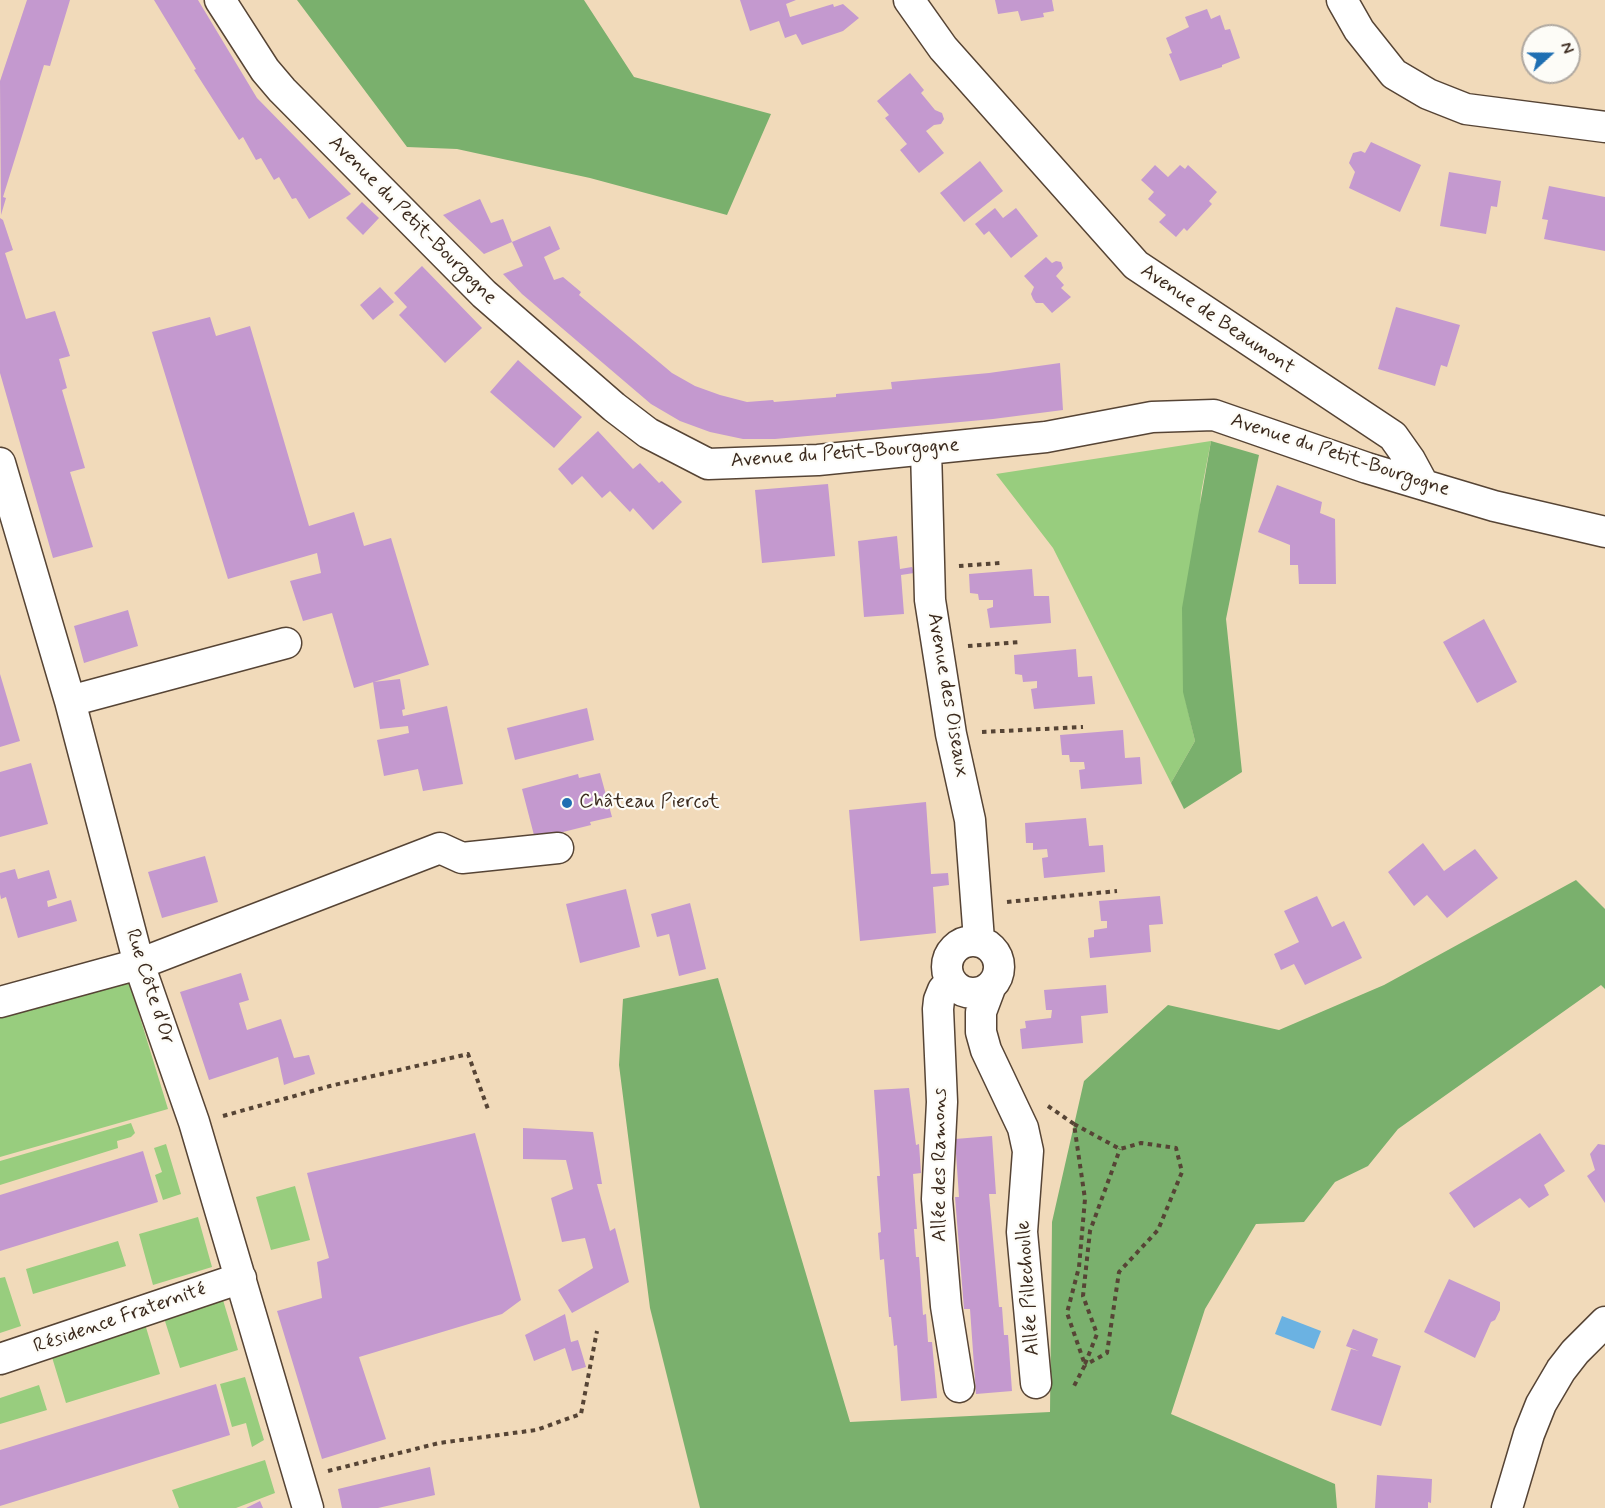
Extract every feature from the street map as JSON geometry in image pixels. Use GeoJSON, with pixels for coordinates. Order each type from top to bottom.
{"type":"FeatureCollection","features":[{"type":"Feature","properties":{"kind":"street","name":"Avenue du Petit-Bourgogne"},"geometry":{"type":"LineString","coordinates":[[220,0],[265,70],[320,130],[484,294],[586,384],[648,433],[708,464],[818,460],[1046,437],[1152,417],[1214,415],[1367,468],[1494,506],[1605,532]]}},
{"type":"Feature","properties":{"kind":"street","name":"Avenue de Beaumont"},"geometry":{"type":"LineString","coordinates":[[909,0],[943,48],[1136,265],[1393,436],[1410,459],[1423,484]]}},
{"type":"Feature","properties":{"kind":"street"},"geometry":{"type":"LineString","coordinates":[[1342,0],[1359,30],[1394,74],[1428,94],[1466,109],[1605,128]]}},
{"type":"Feature","properties":{"kind":"street","name":"Avenue des Oiseaux"},"geometry":{"type":"LineString","coordinates":[[926,449],[930,600],[951,734],[970,820],[979,940]]}},
{"type":"Feature","properties":{"kind":"street","name":"Rue Côte d'Or"},"geometry":{"type":"LineString","coordinates":[[1,467],[70,701],[139,964],[194,1122],[304,1495]]}},
{"type":"Feature","properties":{"kind":"street"},"geometry":{"type":"LineString","coordinates":[[70,701],[286,643]]}},
{"type":"Feature","properties":{"kind":"street"},"geometry":{"type":"LineString","coordinates":[[0,1002],[139,964],[440,848],[462,858],[558,848]]}},
{"type":"Feature","properties":{"kind":"street"},"geometry":{"type":"LineString","coordinates":[[969,940],[979,940],[993,948],[999,964],[998,977],[990,988],[982,992],[966,993],[959,990],[951,981],[946,963],[950,953],[957,945],[969,940]]}},
{"type":"Feature","properties":{"kind":"street","name":"Allée des Ramons"},"geometry":{"type":"LineString","coordinates":[[951,981],[943,990],[939,1000],[942,1102],[938,1209],[946,1306],[959,1387]]}},
{"type":"Feature","properties":{"kind":"street","name":"Allée Pillechoulle"},"geometry":{"type":"LineString","coordinates":[[990,988],[981,1012],[981,1032],[986,1050],[1023,1128],[1028,1151],[1022,1232],[1036,1383]]}},
{"type":"Feature","properties":{"kind":"street","name":"Résidence Fraternité"},"geometry":{"type":"LineString","coordinates":[[0,1359],[241,1278]]}},
{"type":"Feature","properties":{"kind":"street"},"geometry":{"type":"LineString","coordinates":[[1508,1508],[1529,1434],[1541,1404],[1561,1370],[1575,1352],[1605,1322]]}},
{"type":"Feature","properties":{"kind":"path"},"geometry":{"type":"LineString","coordinates":[[929,568],[1000,563]]}},
{"type":"Feature","properties":{"kind":"path"},"geometry":{"type":"LineString","coordinates":[[938,648],[1021,642]]}},
{"type":"Feature","properties":{"kind":"path"},"geometry":{"type":"LineString","coordinates":[[951,734],[1083,727]]}},
{"type":"Feature","properties":{"kind":"path"},"geometry":{"type":"LineString","coordinates":[[976,905],[1116,891]]}},
{"type":"Feature","properties":{"kind":"path"},"geometry":{"type":"LineString","coordinates":[[194,1122],[232,1114],[330,1086],[468,1054],[489,1112]]}},
{"type":"Feature","properties":{"kind":"path"},"geometry":{"type":"LineString","coordinates":[[1012,1103],[1046,1105],[1074,1124],[1120,1149],[1141,1143],[1176,1148],[1182,1172],[1158,1230],[1119,1272],[1107,1353],[1084,1365]]}},
{"type":"Feature","properties":{"kind":"path"},"geometry":{"type":"LineString","coordinates":[[1074,1124],[1085,1199],[1078,1267],[1067,1313],[1084,1365]]}},
{"type":"Feature","properties":{"kind":"path"},"geometry":{"type":"LineString","coordinates":[[1074,1386],[1097,1334],[1083,1296],[1090,1231],[1120,1149]]}},
{"type":"Feature","properties":{"kind":"path"},"geometry":{"type":"LineString","coordinates":[[304,1495],[338,1468],[439,1443],[536,1430],[581,1414],[597,1331]]}},
{"type":"Feature","properties":{"kind":"green space"},"geometry":{"type":"Polygon","coordinates":[[[297,0],[584,0],[634,77],[771,114],[727,215],[590,178],[457,149],[407,147],[297,0]]]}},
{"type":"Feature","properties":{"kind":"green space"},"geometry":{"type":"Polygon","coordinates":[[[1211,441],[1201,493],[1185,698],[1195,741],[1171,783],[1053,548],[996,474],[1211,441]]]}},
{"type":"Feature","properties":{"kind":"green space"},"geometry":{"type":"Polygon","coordinates":[[[1211,441],[1259,455],[1226,619],[1242,772],[1184,809],[1171,783],[1195,741],[1183,692],[1182,608],[1211,441]]]}},
{"type":"Feature","properties":{"kind":"green space"},"geometry":{"type":"Polygon","coordinates":[[[1576,880],[1605,909],[1605,989],[1601,985],[1398,1129],[1368,1166],[1335,1182],[1304,1222],[1256,1224],[1205,1309],[1171,1414],[1335,1484],[1337,1508],[700,1508],[650,1308],[619,1065],[623,999],[718,978],[850,1422],[1050,1412],[1052,1222],[1084,1081],[1168,1005],[1279,1030],[1384,985],[1576,880]]]}},
{"type":"Feature","properties":{"kind":"green space"},"geometry":{"type":"Polygon","coordinates":[[[128,978],[168,1109],[0,1157],[0,1018],[128,978]]]}},
{"type":"Feature","properties":{"kind":"green space"},"geometry":{"type":"Polygon","coordinates":[[[131,1123],[135,1133],[131,1137],[117,1141],[118,1148],[0,1185],[0,1161],[131,1123]]]}},
{"type":"Feature","properties":{"kind":"green space"},"geometry":{"type":"Polygon","coordinates":[[[166,1144],[181,1194],[163,1200],[155,1175],[162,1172],[154,1148],[166,1144]]]}},
{"type":"Feature","properties":{"kind":"green space"},"geometry":{"type":"Polygon","coordinates":[[[295,1186],[310,1240],[271,1250],[256,1197],[295,1186]]]}},
{"type":"Feature","properties":{"kind":"green space"},"geometry":{"type":"Polygon","coordinates":[[[198,1217],[212,1267],[153,1285],[139,1234],[198,1217]]]}},
{"type":"Feature","properties":{"kind":"green space"},"geometry":{"type":"Polygon","coordinates":[[[118,1241],[126,1266],[33,1294],[26,1269],[118,1241]]]}},
{"type":"Feature","properties":{"kind":"green space"},"geometry":{"type":"Polygon","coordinates":[[[5,1277],[21,1326],[0,1333],[0,1278],[5,1277]]]}},
{"type":"Feature","properties":{"kind":"green space"},"geometry":{"type":"Polygon","coordinates":[[[223,1300],[238,1350],[180,1368],[164,1318],[223,1300]]]}},
{"type":"Feature","properties":{"kind":"green space"},"geometry":{"type":"Polygon","coordinates":[[[145,1324],[160,1374],[66,1403],[51,1354],[145,1324]]]}},
{"type":"Feature","properties":{"kind":"green space"},"geometry":{"type":"Polygon","coordinates":[[[245,1377],[264,1440],[252,1447],[246,1423],[232,1427],[220,1384],[245,1377]]]}},
{"type":"Feature","properties":{"kind":"green space"},"geometry":{"type":"Polygon","coordinates":[[[39,1385],[47,1410],[0,1424],[0,1398],[39,1385]]]}},
{"type":"Feature","properties":{"kind":"green space"},"geometry":{"type":"Polygon","coordinates":[[[265,1460],[275,1493],[236,1508],[179,1508],[172,1490],[265,1460]]]}},
{"type":"Feature","properties":{"kind":"water"},"geometry":{"type":"Polygon","coordinates":[[[1282,1316],[1321,1331],[1314,1349],[1275,1334],[1282,1316]]]}},
{"type":"Feature","properties":{"kind":"building"},"geometry":{"type":"Polygon","coordinates":[[[27,0],[70,0],[50,66],[44,65],[3,197],[6,198],[1,215],[0,81],[27,0]]]}},
{"type":"Feature","properties":{"kind":"building"},"geometry":{"type":"Polygon","coordinates":[[[154,0],[198,0],[257,98],[351,194],[309,219],[296,198],[292,199],[279,177],[274,180],[261,158],[256,160],[243,137],[239,140],[194,70],[196,69],[154,0]]]}},
{"type":"Feature","properties":{"kind":"building"},"geometry":{"type":"Polygon","coordinates":[[[740,0],[796,0],[786,4],[790,17],[833,4],[834,7],[843,4],[859,18],[843,31],[802,45],[796,34],[785,38],[779,21],[750,31],[740,0]]]}},
{"type":"Feature","properties":{"kind":"building"},"geometry":{"type":"Polygon","coordinates":[[[995,0],[1052,0],[1054,11],[1043,13],[1044,17],[1021,21],[1018,11],[998,14],[995,0]]]}},
{"type":"Feature","properties":{"kind":"building"},"geometry":{"type":"Polygon","coordinates":[[[1207,9],[1211,19],[1220,15],[1225,30],[1230,29],[1240,58],[1222,67],[1180,81],[1169,54],[1172,53],[1166,38],[1189,27],[1185,17],[1207,9]]]}},
{"type":"Feature","properties":{"kind":"building"},"geometry":{"type":"Polygon","coordinates":[[[910,73],[924,90],[921,93],[935,110],[942,113],[944,119],[941,124],[934,125],[926,131],[944,153],[919,173],[900,150],[907,144],[885,118],[889,115],[877,101],[910,73]]]}},
{"type":"Feature","properties":{"kind":"building"},"geometry":{"type":"Polygon","coordinates":[[[1371,142],[1421,165],[1400,212],[1349,188],[1355,172],[1349,163],[1353,153],[1361,151],[1365,153],[1371,142]]]}},
{"type":"Feature","properties":{"kind":"building"},"geometry":{"type":"Polygon","coordinates":[[[980,161],[1003,191],[964,222],[940,193],[980,161]]]}},
{"type":"Feature","properties":{"kind":"building"},"geometry":{"type":"Polygon","coordinates":[[[1155,165],[1168,177],[1180,165],[1185,169],[1188,165],[1217,192],[1209,201],[1212,204],[1187,231],[1184,228],[1176,237],[1159,222],[1166,215],[1148,199],[1154,192],[1141,180],[1155,165]]]}},
{"type":"Feature","properties":{"kind":"building"},"geometry":{"type":"Polygon","coordinates":[[[1449,172],[1501,181],[1497,207],[1491,206],[1486,234],[1440,226],[1449,172]]]}},
{"type":"Feature","properties":{"kind":"building"},"geometry":{"type":"Polygon","coordinates":[[[1549,186],[1605,197],[1605,251],[1544,239],[1548,220],[1542,219],[1549,186]]]}},
{"type":"Feature","properties":{"kind":"building"},"geometry":{"type":"Polygon","coordinates":[[[480,199],[491,223],[503,219],[512,242],[484,254],[443,215],[480,199]]]}},
{"type":"Feature","properties":{"kind":"building"},"geometry":{"type":"Polygon","coordinates":[[[362,202],[379,218],[363,235],[346,218],[362,202]]]}},
{"type":"Feature","properties":{"kind":"building"},"geometry":{"type":"Polygon","coordinates":[[[995,208],[1003,218],[1016,208],[1038,236],[1011,258],[989,231],[984,235],[975,224],[995,208]]]}},
{"type":"Feature","properties":{"kind":"building"},"geometry":{"type":"Polygon","coordinates":[[[0,218],[3,220],[13,250],[5,253],[26,319],[55,311],[70,356],[59,359],[67,388],[62,390],[85,468],[70,472],[93,547],[53,558],[0,373],[0,218]]]}},
{"type":"Feature","properties":{"kind":"building"},"geometry":{"type":"Polygon","coordinates":[[[550,226],[560,249],[544,257],[554,280],[563,277],[581,292],[579,295],[672,373],[695,386],[720,395],[747,402],[836,397],[836,394],[892,389],[891,382],[989,373],[1060,363],[1063,410],[993,419],[775,439],[743,439],[710,432],[680,421],[651,404],[522,294],[503,274],[523,266],[512,242],[550,226]]]}},
{"type":"Feature","properties":{"kind":"building"},"geometry":{"type":"Polygon","coordinates":[[[1046,257],[1052,263],[1061,262],[1063,268],[1056,276],[1064,285],[1061,288],[1071,297],[1052,313],[1043,303],[1036,303],[1031,294],[1034,287],[1024,276],[1046,257]]]}},
{"type":"Feature","properties":{"kind":"building"},"geometry":{"type":"Polygon","coordinates":[[[422,266],[482,328],[445,363],[399,315],[407,307],[394,293],[422,266]]]}},
{"type":"Feature","properties":{"kind":"building"},"geometry":{"type":"Polygon","coordinates":[[[380,287],[394,302],[373,320],[360,305],[380,287]]]}},
{"type":"Feature","properties":{"kind":"building"},"geometry":{"type":"Polygon","coordinates":[[[1396,307],[1460,325],[1447,367],[1441,365],[1435,386],[1378,369],[1396,307]]]}},
{"type":"Feature","properties":{"kind":"building"},"geometry":{"type":"Polygon","coordinates":[[[210,317],[216,336],[250,326],[309,526],[354,512],[364,546],[391,538],[429,665],[354,688],[332,613],[303,621],[290,581],[321,573],[317,553],[228,579],[152,332],[210,317]]]}},
{"type":"Feature","properties":{"kind":"building"},"geometry":{"type":"Polygon","coordinates":[[[518,360],[582,417],[554,448],[490,392],[518,360]]]}},
{"type":"Feature","properties":{"kind":"building"},"geometry":{"type":"Polygon","coordinates":[[[598,431],[633,469],[640,463],[682,502],[653,530],[633,508],[630,512],[610,491],[602,498],[582,476],[572,485],[558,469],[598,431]]]}},
{"type":"Feature","properties":{"kind":"building"},"geometry":{"type":"Polygon","coordinates":[[[828,484],[835,556],[762,563],[755,490],[828,484]]]}},
{"type":"Feature","properties":{"kind":"building"},"geometry":{"type":"Polygon","coordinates":[[[1277,485],[1322,502],[1320,513],[1335,519],[1336,584],[1299,584],[1298,565],[1290,565],[1290,545],[1258,532],[1277,485]]]}},
{"type":"Feature","properties":{"kind":"building"},"geometry":{"type":"Polygon","coordinates":[[[897,536],[900,569],[912,567],[914,573],[901,575],[904,614],[864,617],[858,541],[897,536]]]}},
{"type":"Feature","properties":{"kind":"building"},"geometry":{"type":"Polygon","coordinates":[[[1032,569],[1034,596],[1049,596],[1051,623],[990,628],[987,609],[993,607],[993,600],[979,600],[978,594],[970,593],[969,574],[1032,569]]]}},
{"type":"Feature","properties":{"kind":"building"},"geometry":{"type":"Polygon","coordinates":[[[128,610],[138,646],[84,663],[74,626],[128,610]]]}},
{"type":"Feature","properties":{"kind":"building"},"geometry":{"type":"Polygon","coordinates":[[[1484,619],[1517,682],[1477,703],[1443,642],[1484,619]]]}},
{"type":"Feature","properties":{"kind":"building"},"geometry":{"type":"Polygon","coordinates":[[[1076,649],[1078,677],[1092,676],[1095,704],[1034,709],[1031,689],[1037,688],[1037,681],[1023,682],[1022,675],[1015,674],[1014,655],[1076,649]]]}},
{"type":"Feature","properties":{"kind":"building"},"geometry":{"type":"Polygon","coordinates":[[[0,674],[20,741],[0,747],[0,674]]]}},
{"type":"Feature","properties":{"kind":"building"},"geometry":{"type":"Polygon","coordinates":[[[400,679],[405,709],[402,710],[403,716],[447,706],[463,784],[423,791],[418,769],[384,776],[377,740],[409,733],[408,726],[380,729],[373,682],[400,679]]]}},
{"type":"Feature","properties":{"kind":"building"},"geometry":{"type":"Polygon","coordinates":[[[587,708],[594,740],[515,760],[507,728],[587,708]]]}},
{"type":"Feature","properties":{"kind":"building"},"geometry":{"type":"Polygon","coordinates":[[[1123,730],[1125,758],[1140,757],[1142,784],[1081,789],[1079,770],[1085,769],[1084,762],[1070,762],[1069,755],[1062,755],[1060,735],[1123,730]]]}},
{"type":"Feature","properties":{"kind":"building"},"geometry":{"type":"Polygon","coordinates":[[[31,763],[48,824],[0,837],[0,772],[31,763]]]}},
{"type":"Feature","properties":{"kind":"building","name":"Château Piercot"},"geometry":{"type":"Polygon","coordinates":[[[600,773],[612,817],[590,822],[591,825],[535,839],[522,789],[578,774],[579,778],[600,773]]]}},
{"type":"Feature","properties":{"kind":"building"},"geometry":{"type":"Polygon","coordinates":[[[926,802],[931,874],[948,873],[949,885],[933,887],[936,933],[860,941],[849,810],[926,802]]]}},
{"type":"Feature","properties":{"kind":"building"},"geometry":{"type":"Polygon","coordinates":[[[1086,818],[1089,846],[1103,845],[1105,872],[1044,878],[1042,858],[1048,857],[1047,849],[1033,850],[1033,843],[1026,843],[1025,823],[1086,818]]]}},
{"type":"Feature","properties":{"kind":"building"},"geometry":{"type":"Polygon","coordinates":[[[1423,843],[1444,871],[1475,849],[1498,878],[1447,918],[1427,895],[1414,906],[1388,872],[1423,843]]]}},
{"type":"Feature","properties":{"kind":"building"},"geometry":{"type":"Polygon","coordinates":[[[205,856],[218,902],[162,918],[148,872],[205,856]]]}},
{"type":"Feature","properties":{"kind":"building"},"geometry":{"type":"Polygon","coordinates":[[[15,869],[18,879],[49,870],[57,898],[47,901],[48,907],[71,900],[77,921],[18,938],[6,897],[1,899],[0,894],[0,873],[15,869]]]}},
{"type":"Feature","properties":{"kind":"building"},"geometry":{"type":"Polygon","coordinates":[[[626,889],[640,947],[580,963],[566,904],[626,889]]]}},
{"type":"Feature","properties":{"kind":"building"},"geometry":{"type":"Polygon","coordinates":[[[1160,896],[1163,924],[1149,925],[1151,952],[1090,958],[1088,938],[1094,937],[1094,930],[1107,928],[1107,921],[1101,921],[1099,901],[1160,896]]]}},
{"type":"Feature","properties":{"kind":"building"},"geometry":{"type":"Polygon","coordinates":[[[1317,896],[1332,927],[1344,921],[1362,958],[1305,985],[1294,964],[1281,970],[1274,954],[1299,942],[1284,911],[1317,896]]]}},
{"type":"Feature","properties":{"kind":"building"},"geometry":{"type":"Polygon","coordinates":[[[690,903],[706,969],[679,976],[669,934],[657,937],[651,914],[690,903]]]}},
{"type":"Feature","properties":{"kind":"building"},"geometry":{"type":"Polygon","coordinates":[[[241,973],[249,1000],[239,1003],[247,1030],[281,1019],[294,1058],[309,1055],[315,1074],[284,1085],[278,1057],[209,1080],[180,992],[241,973]]]}},
{"type":"Feature","properties":{"kind":"building"},"geometry":{"type":"Polygon","coordinates":[[[1106,985],[1108,1013],[1081,1016],[1083,1043],[1022,1049],[1020,1029],[1026,1028],[1025,1021],[1051,1018],[1052,1010],[1046,1010],[1044,990],[1106,985]]]}},
{"type":"Feature","properties":{"kind":"building"},"geometry":{"type":"Polygon","coordinates":[[[909,1088],[916,1145],[919,1144],[921,1173],[913,1174],[917,1229],[914,1229],[916,1257],[919,1257],[923,1315],[926,1314],[928,1342],[932,1342],[937,1398],[901,1401],[897,1345],[894,1346],[891,1317],[889,1317],[884,1259],[880,1260],[878,1233],[881,1232],[877,1176],[880,1176],[874,1090],[909,1088]]]}},
{"type":"Feature","properties":{"kind":"building"},"geometry":{"type":"Polygon","coordinates":[[[523,1128],[593,1132],[602,1184],[597,1184],[610,1231],[615,1228],[629,1282],[572,1313],[558,1290],[593,1268],[585,1238],[562,1242],[551,1198],[573,1189],[566,1160],[523,1159],[523,1128]]]}},
{"type":"Feature","properties":{"kind":"building"},"geometry":{"type":"Polygon","coordinates":[[[475,1133],[521,1300],[502,1314],[359,1357],[386,1439],[322,1459],[277,1311],[322,1298],[317,1262],[329,1258],[307,1173],[475,1133]]]}},
{"type":"Feature","properties":{"kind":"building"},"geometry":{"type":"Polygon","coordinates":[[[1540,1133],[1565,1171],[1544,1185],[1549,1195],[1529,1208],[1520,1198],[1474,1228],[1449,1193],[1540,1133]]]}},
{"type":"Feature","properties":{"kind":"building"},"geometry":{"type":"Polygon","coordinates":[[[992,1136],[996,1194],[989,1194],[999,1307],[1002,1307],[1004,1335],[1008,1335],[1012,1391],[976,1394],[970,1309],[964,1309],[955,1197],[959,1197],[955,1139],[992,1136]]]}},
{"type":"Feature","properties":{"kind":"building"},"geometry":{"type":"Polygon","coordinates":[[[1598,1144],[1605,1145],[1605,1203],[1587,1176],[1595,1170],[1590,1154],[1598,1144]]]}},
{"type":"Feature","properties":{"kind":"building"},"geometry":{"type":"Polygon","coordinates":[[[143,1151],[158,1202],[0,1251],[0,1195],[143,1151]]]}},
{"type":"Feature","properties":{"kind":"building"},"geometry":{"type":"Polygon","coordinates":[[[1449,1279],[1500,1302],[1500,1310],[1495,1320],[1491,1322],[1475,1358],[1424,1332],[1449,1279]]]}},
{"type":"Feature","properties":{"kind":"building"},"geometry":{"type":"Polygon","coordinates":[[[565,1314],[571,1342],[578,1340],[586,1367],[572,1371],[565,1348],[534,1361],[525,1335],[565,1314]]]}},
{"type":"Feature","properties":{"kind":"building"},"geometry":{"type":"Polygon","coordinates":[[[1353,1329],[1378,1339],[1372,1356],[1401,1366],[1381,1426],[1331,1410],[1351,1349],[1359,1351],[1346,1346],[1353,1329]]]}},
{"type":"Feature","properties":{"kind":"building"},"geometry":{"type":"Polygon","coordinates":[[[216,1384],[230,1435],[0,1506],[0,1450],[216,1384]]]}},
{"type":"Feature","properties":{"kind":"building"},"geometry":{"type":"Polygon","coordinates":[[[430,1467],[435,1495],[378,1508],[342,1508],[338,1489],[430,1467]]]}},
{"type":"Feature","properties":{"kind":"building"},"geometry":{"type":"Polygon","coordinates":[[[1377,1475],[1432,1479],[1431,1503],[1428,1502],[1428,1508],[1375,1508],[1377,1475]]]}},
{"type":"Feature","properties":{"kind":"building"},"geometry":{"type":"Polygon","coordinates":[[[260,1501],[263,1508],[246,1508],[260,1501]]]}},
{"type":"Feature","properties":{"kind":"place","name":"Château Piercot"},"geometry":{"type":"Point","coordinates":[567,803]}}]}
